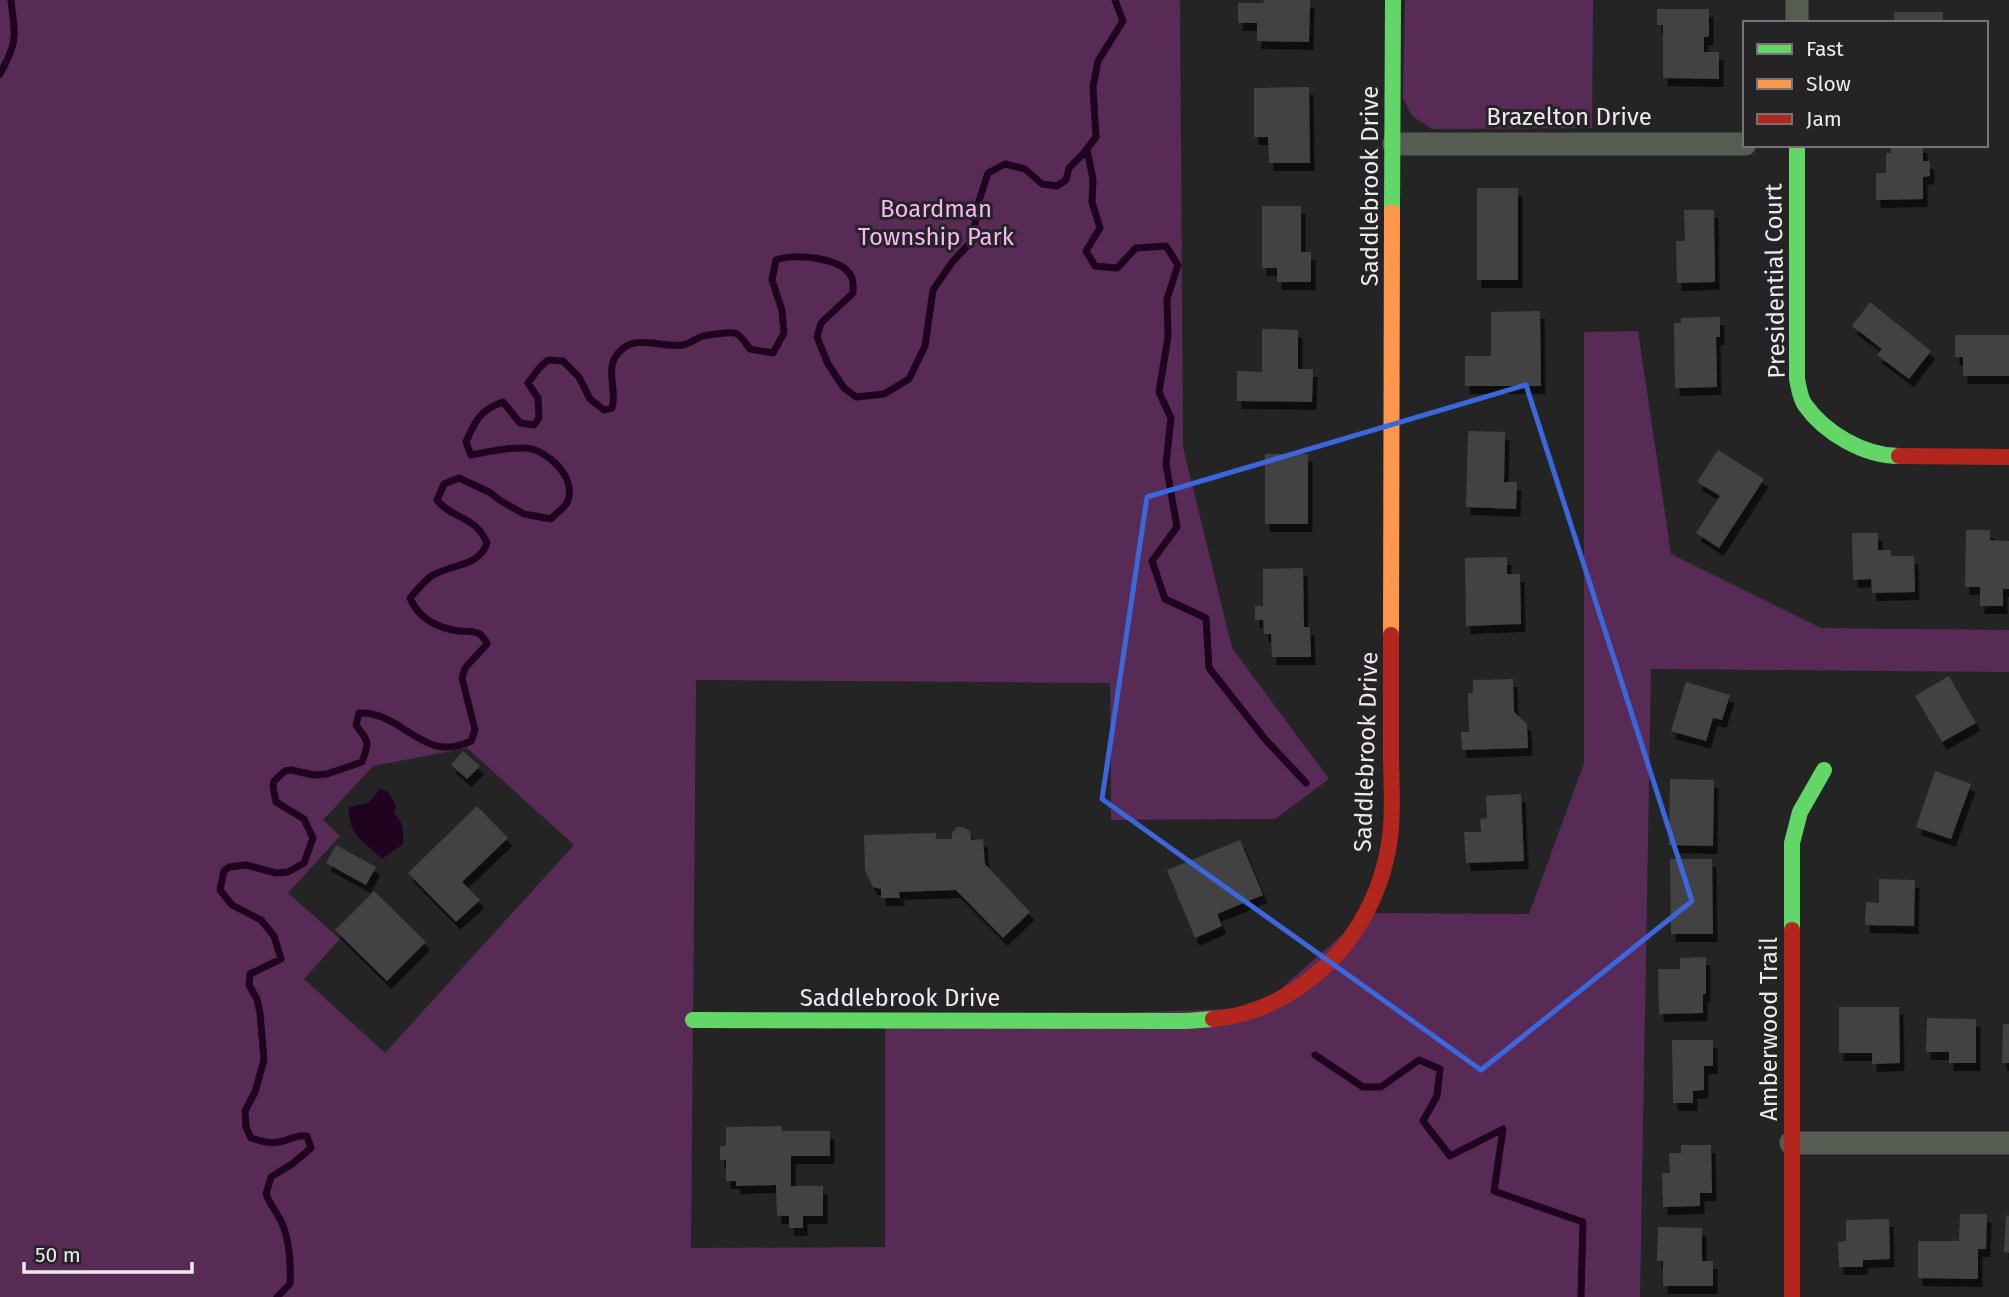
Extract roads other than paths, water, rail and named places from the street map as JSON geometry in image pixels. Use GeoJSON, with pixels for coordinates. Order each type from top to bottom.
{"type":"FeatureCollection","features":[{"type":"Feature","properties":{"kind":"street","name":"Saddlebrook Drive"},"geometry":{"type":"LineString","coordinates":[[693,1020],[1211,1020],[1234,1016],[1281,998],[1321,971],[1341,951],[1367,913],[1377,892],[1387,859],[1391,828],[1393,0]]}},
{"type":"Feature","properties":{"kind":"street"},"geometry":{"type":"LineString","coordinates":[[1797,0],[1797,21]]}},
{"type":"Feature","properties":{"kind":"street","name":"Brazelton Drive"},"geometry":{"type":"LineString","coordinates":[[1394,144],[1743,144]]}},
{"type":"Feature","properties":{"kind":"street","name":"Presidential Court"},"geometry":{"type":"LineString","coordinates":[[1797,147],[1797,379],[1804,404],[1842,438],[1863,450],[1886,456],[2009,457]]}},
{"type":"Feature","properties":{"kind":"street","name":"Amberwood Trail"},"geometry":{"type":"LineString","coordinates":[[1792,1297],[1792,843],[1802,804],[1824,770]]}},
{"type":"Feature","properties":{"kind":"street"},"geometry":{"type":"LineString","coordinates":[[1791,1143],[2009,1143]]}},
{"type":"Feature","properties":{"kind":"waterway"},"geometry":{"type":"LineString","coordinates":[[0,74],[13,45],[11,0]]}},
{"type":"Feature","properties":{"kind":"waterway"},"geometry":{"type":"LineString","coordinates":[[277,1297],[290,1284],[289,1253],[282,1223],[266,1194],[271,1177],[311,1148],[307,1136],[268,1142],[251,1138],[246,1127],[245,1111],[255,1092],[264,1060],[260,1013],[257,999],[249,985],[250,974],[281,959],[274,936],[261,920],[232,905],[220,890],[224,871],[229,867],[246,865],[276,873],[288,872],[304,863],[313,838],[304,819],[276,802],[274,781],[285,771],[327,774],[362,762],[367,742],[356,725],[359,713],[388,720],[426,742],[439,746],[454,747],[471,741],[475,730],[462,678],[465,668],[487,643],[476,632],[451,630],[436,625],[418,612],[410,598],[430,577],[477,557],[487,543],[476,527],[437,500],[444,484],[459,478],[489,492],[524,514],[551,519],[567,503],[569,494],[565,475],[559,467],[535,450],[512,448],[471,455],[466,442],[476,422],[489,409],[503,402],[520,423],[534,425],[539,418],[538,398],[528,383],[548,360],[563,361],[579,377],[590,399],[604,410],[612,408],[612,364],[615,357],[626,346],[634,343],[683,345],[703,336],[735,333],[750,349],[773,353],[784,333],[782,310],[772,280],[776,260],[793,257],[827,261],[846,270],[852,278],[853,293],[821,323],[817,337],[828,364],[844,388],[856,397],[884,394],[909,379],[925,346],[933,290],[953,261],[973,240],[977,207],[988,173],[1005,164],[1025,169],[1042,184],[1057,186],[1066,180],[1069,168],[1096,137],[1093,87],[1098,61],[1123,21],[1115,0]]}},
{"type":"Feature","properties":{"kind":"waterway"},"geometry":{"type":"LineString","coordinates":[[1087,150],[1093,179],[1092,202],[1100,228],[1086,251],[1095,266],[1117,268],[1136,248],[1166,246],[1178,265],[1167,299],[1168,337],[1159,392],[1171,418],[1166,464],[1177,527],[1152,561],[1165,599],[1206,618],[1209,668],[1265,739],[1306,783]]}},
{"type":"Feature","properties":{"kind":"waterway"},"geometry":{"type":"LineString","coordinates":[[1315,1055],[1363,1087],[1381,1087],[1419,1060],[1440,1069],[1437,1096],[1423,1121],[1450,1156],[1503,1129],[1494,1191],[1583,1222],[1581,1297]]}},
{"type":"Feature","properties":{"kind":"park label","name":"Boardman Township Park"},"geometry":{"type":"Point","coordinates":[936,223]}}]}
